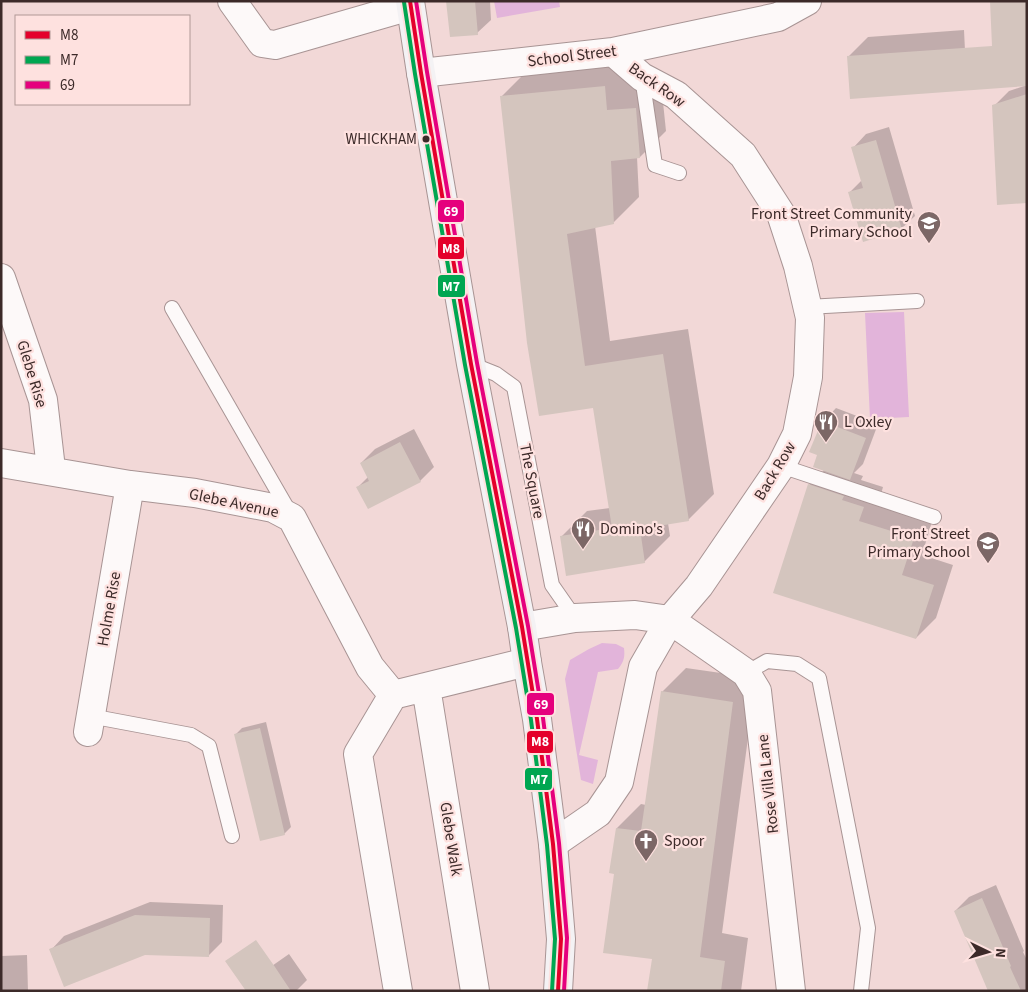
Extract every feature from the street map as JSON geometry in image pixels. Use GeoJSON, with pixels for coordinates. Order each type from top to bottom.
{"type":"FeatureCollection","features":[{"type":"Feature","properties":{"kind":"main road"},"geometry":{"type":"LineString","coordinates":[[410,3],[471,364],[522,627],[536,719],[553,844],[561,939],[558,991]]}},
{"type":"Feature","properties":{"kind":"street"},"geometry":{"type":"LineString","coordinates":[[232,1],[262,43],[274,45],[410,3]]}},
{"type":"Feature","properties":{"kind":"street","name":"School Street"},"geometry":{"type":"LineString","coordinates":[[421,74],[613,52],[778,16],[807,1]]}},
{"type":"Feature","properties":{"kind":"street","name":"Back Row"},"geometry":{"type":"LineString","coordinates":[[553,844],[598,813],[619,782],[644,667],[670,620],[699,586],[781,466],[797,434],[808,376],[810,318],[798,266],[780,214],[743,155],[676,96],[642,77],[613,52]]}},
{"type":"Feature","properties":{"kind":"street","name":"Glebe Rise"},"geometry":{"type":"LineString","coordinates":[[1,278],[43,400],[50,471]]}},
{"type":"Feature","properties":{"kind":"street","name":"Glebe Avenue"},"geometry":{"type":"LineString","coordinates":[[1,463],[130,485],[195,493],[273,508],[292,518],[370,667],[393,695]]}},
{"type":"Feature","properties":{"kind":"street","name":"Holme Rise"},"geometry":{"type":"LineString","coordinates":[[89,724],[130,485]]}},
{"type":"Feature","properties":{"kind":"street"},"geometry":{"type":"LineString","coordinates":[[522,627],[575,618],[635,615],[670,620]]}},
{"type":"Feature","properties":{"kind":"street","name":"Rose Villa Lane"},"geometry":{"type":"LineString","coordinates":[[670,620],[746,673],[757,691],[791,991]]}},
{"type":"Feature","properties":{"kind":"street"},"geometry":{"type":"LineString","coordinates":[[398,991],[358,754],[393,695],[527,662]]}},
{"type":"Feature","properties":{"kind":"street","name":"Glebe Walk"},"geometry":{"type":"LineString","coordinates":[[426,687],[475,991]]}},
{"type":"Feature","properties":{"kind":"lane"},"geometry":{"type":"LineString","coordinates":[[642,77],[655,165],[679,172]]}},
{"type":"Feature","properties":{"kind":"lane"},"geometry":{"type":"LineString","coordinates":[[807,307],[917,301]]}},
{"type":"Feature","properties":{"kind":"lane"},"geometry":{"type":"LineString","coordinates":[[172,308],[292,518]]}},
{"type":"Feature","properties":{"kind":"lane","name":"The Square"},"geometry":{"type":"LineString","coordinates":[[471,364],[496,374],[514,386],[552,586],[575,618]]}},
{"type":"Feature","properties":{"kind":"lane"},"geometry":{"type":"LineString","coordinates":[[781,466],[934,517]]}},
{"type":"Feature","properties":{"kind":"lane"},"geometry":{"type":"LineString","coordinates":[[746,673],[767,661],[796,664],[819,678],[868,928],[861,991]]}},
{"type":"Feature","properties":{"kind":"lane"},"geometry":{"type":"LineString","coordinates":[[89,724],[191,736],[209,746],[232,836]]}},
{"type":"Feature","properties":{"kind":"shaded area"},"geometry":{"type":"Polygon","coordinates":[[[494,1],[559,1],[560,7],[497,18],[494,1]]]}},
{"type":"Feature","properties":{"kind":"shaded area"},"geometry":{"type":"Polygon","coordinates":[[[904,312],[909,417],[870,419],[865,313],[904,312]]]}},
{"type":"Feature","properties":{"kind":"shaded area"},"geometry":{"type":"Polygon","coordinates":[[[602,643],[616,644],[624,648],[624,654],[623,662],[618,669],[598,672],[579,755],[598,760],[593,784],[581,780],[565,679],[570,660],[602,643]]]}},
{"type":"Feature","properties":{"kind":"building"},"geometry":{"type":"Polygon","coordinates":[[[446,1],[475,1],[478,35],[450,37],[446,1]]]}},
{"type":"Feature","properties":{"kind":"building"},"geometry":{"type":"Polygon","coordinates":[[[990,1],[1027,1],[1027,86],[850,99],[847,56],[992,46],[990,1]]]}},
{"type":"Feature","properties":{"kind":"building"},"geometry":{"type":"Polygon","coordinates":[[[605,86],[607,110],[636,108],[640,158],[611,161],[614,224],[567,234],[585,366],[663,354],[689,521],[640,529],[645,563],[566,576],[560,536],[612,528],[593,408],[539,416],[527,343],[500,96],[605,86]]]}},
{"type":"Feature","properties":{"kind":"building"},"geometry":{"type":"Polygon","coordinates":[[[1027,94],[1027,203],[997,205],[992,105],[1027,94]]]}},
{"type":"Feature","properties":{"kind":"building"},"geometry":{"type":"Polygon","coordinates":[[[876,140],[902,230],[863,242],[848,192],[863,188],[851,147],[876,140]]]}},
{"type":"Feature","properties":{"kind":"building"},"geometry":{"type":"Polygon","coordinates":[[[822,421],[866,438],[850,480],[813,467],[817,455],[809,452],[822,421]]]}},
{"type":"Feature","properties":{"kind":"building"},"geometry":{"type":"Polygon","coordinates":[[[400,442],[421,482],[368,509],[356,487],[369,481],[360,463],[400,442]]]}},
{"type":"Feature","properties":{"kind":"building"},"geometry":{"type":"Polygon","coordinates":[[[808,484],[844,496],[842,500],[864,507],[859,521],[914,538],[902,575],[934,585],[916,639],[773,593],[808,484]]]}},
{"type":"Feature","properties":{"kind":"building"},"geometry":{"type":"Polygon","coordinates":[[[661,691],[733,702],[700,957],[725,961],[721,991],[647,991],[652,959],[603,953],[614,874],[609,873],[616,828],[641,831],[661,691]]]}},
{"type":"Feature","properties":{"kind":"building"},"geometry":{"type":"Polygon","coordinates":[[[260,728],[285,835],[260,841],[234,734],[260,728]]]}},
{"type":"Feature","properties":{"kind":"building"},"geometry":{"type":"Polygon","coordinates":[[[982,898],[1021,991],[988,991],[954,911],[982,898]]]}},
{"type":"Feature","properties":{"kind":"building"},"geometry":{"type":"Polygon","coordinates":[[[135,915],[210,918],[209,957],[145,955],[64,987],[49,949],[135,915]]]}},
{"type":"Feature","properties":{"kind":"building"},"geometry":{"type":"Polygon","coordinates":[[[256,940],[291,991],[246,991],[225,961],[256,940]]]}},
{"type":"Feature","properties":{"kind":"transit line","name":"M8"},"geometry":{"type":"LineString","coordinates":[[410,1],[471,364],[522,627],[537,719],[553,844],[561,939],[558,991]]}},
{"type":"Feature","properties":{"kind":"transit line","name":"69"},"geometry":{"type":"LineString","coordinates":[[416,1],[477,363],[528,626],[543,718],[559,843],[567,938],[564,991]]}},
{"type":"Feature","properties":{"kind":"transit line","name":"M7"},"geometry":{"type":"LineString","coordinates":[[404,2],[465,365],[516,628],[531,720],[547,845],[555,939],[552,991]]}},
{"type":"Feature","properties":{"kind":"place","name":"WHICKHAM"},"geometry":{"type":"Point","coordinates":[426,139]}},
{"type":"Feature","properties":{"kind":"place","name":"Front Street Community Primary School"},"geometry":{"type":"Point","coordinates":[929,244]}},
{"type":"Feature","properties":{"kind":"place","name":"L Oxley"},"geometry":{"type":"Point","coordinates":[826,443]}},
{"type":"Feature","properties":{"kind":"place","name":"Domino's"},"geometry":{"type":"Point","coordinates":[583,550]}},
{"type":"Feature","properties":{"kind":"place","name":"Front Street Primary School"},"geometry":{"type":"Point","coordinates":[988,564]}},
{"type":"Feature","properties":{"kind":"place","name":"Spoor"},"geometry":{"type":"Point","coordinates":[646,862]}}]}
